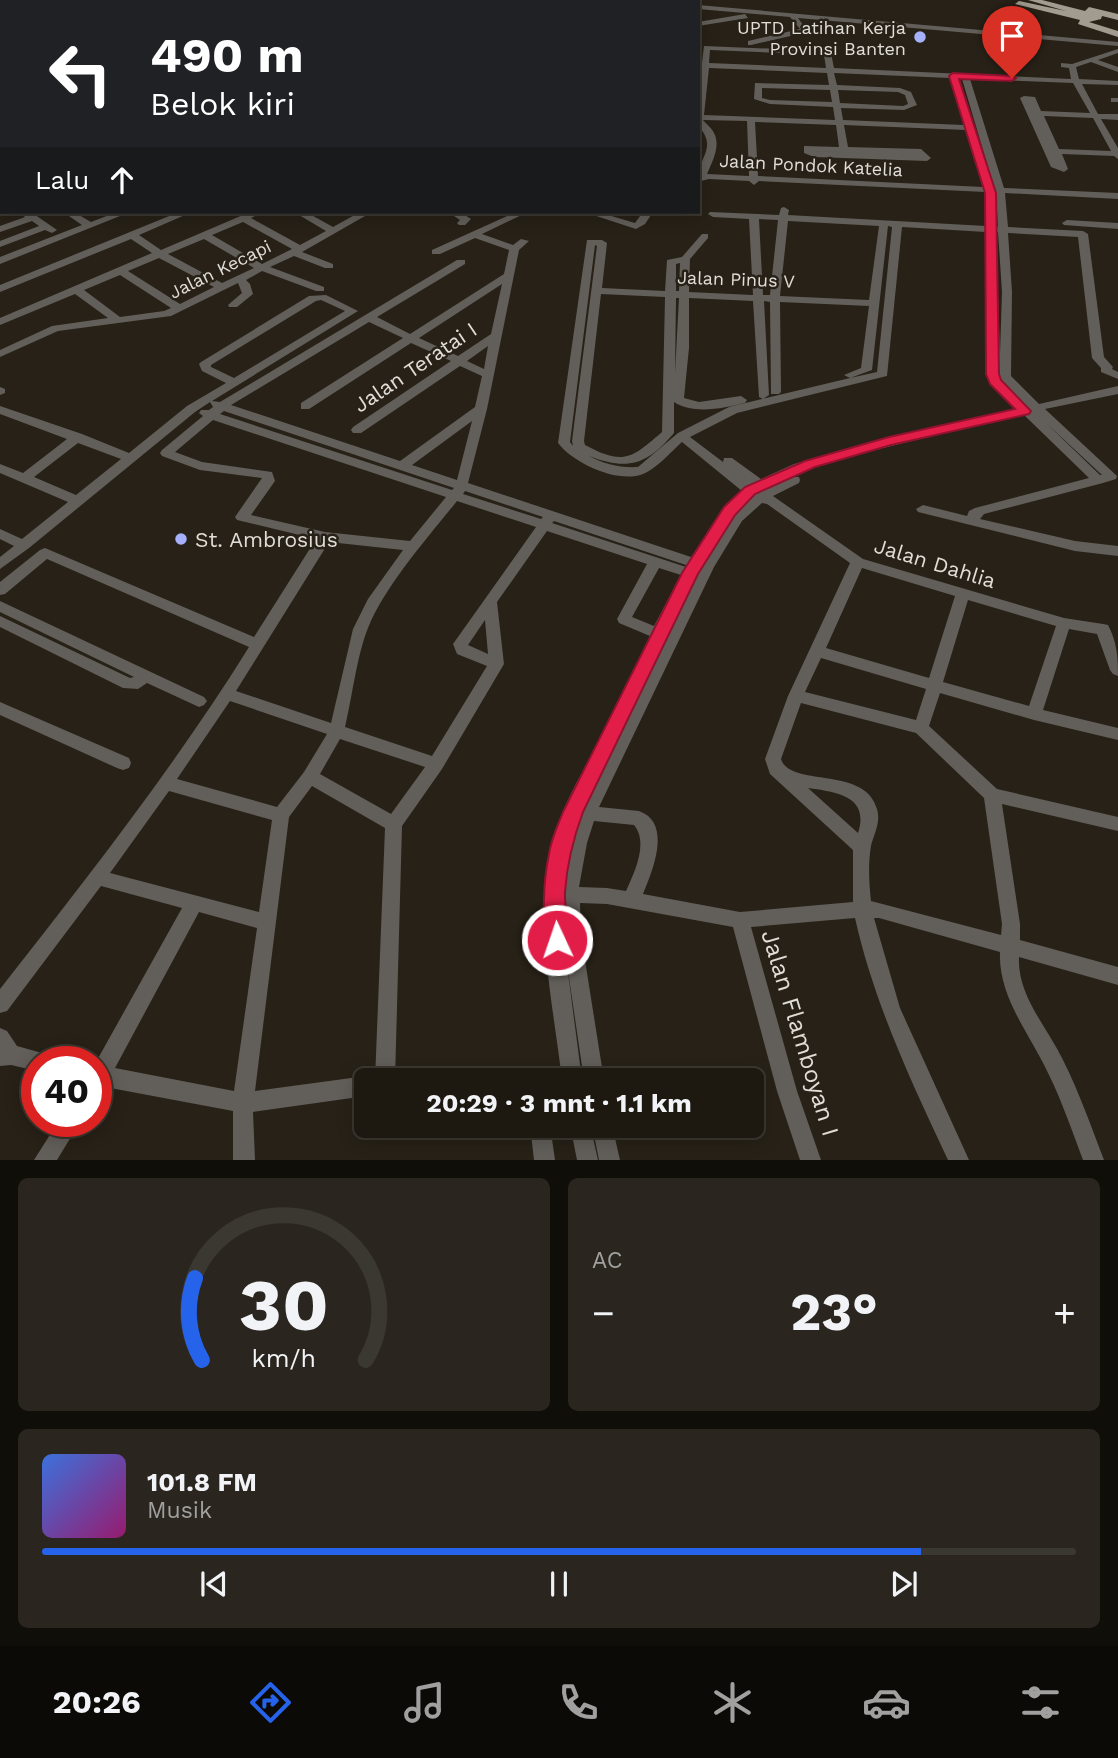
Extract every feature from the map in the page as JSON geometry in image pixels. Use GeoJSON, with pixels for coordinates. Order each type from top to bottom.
{"type":"FeatureCollection","features":[{"type":"Feature","properties":{"kind":"main road"},"geometry":{"type":"LineString","coordinates":[[1006,0],[1118,32]]}},
{"type":"Feature","properties":{"kind":"main road"},"geometry":{"type":"LineString","coordinates":[[1019,4],[1089,19],[1098,17],[1033,0]]}},
{"type":"Feature","properties":{"kind":"main road"},"geometry":{"type":"LineString","coordinates":[[1033,0],[1118,17]]}},
{"type":"Feature","properties":{"kind":"main road"},"geometry":{"type":"LineString","coordinates":[[1118,23],[1105,24],[1118,32]]}},
{"type":"Feature","properties":{"kind":"street"},"geometry":{"type":"LineString","coordinates":[[700,7],[1118,44]]}},
{"type":"Feature","properties":{"kind":"street"},"geometry":{"type":"LineString","coordinates":[[700,24],[767,12]]}},
{"type":"Feature","properties":{"kind":"street"},"geometry":{"type":"LineString","coordinates":[[751,43],[805,30],[791,14]]}},
{"type":"Feature","properties":{"kind":"street"},"geometry":{"type":"LineString","coordinates":[[700,91],[704,45],[827,53],[844,149]]}},
{"type":"Feature","properties":{"kind":"street"},"geometry":{"type":"LineString","coordinates":[[1070,66],[1118,51]]}},
{"type":"Feature","properties":{"kind":"street"},"geometry":{"type":"LineString","coordinates":[[1091,60],[1118,70]]}},
{"type":"Feature","properties":{"kind":"street"},"geometry":{"type":"LineString","coordinates":[[701,65],[1118,83]]}},
{"type":"Feature","properties":{"kind":"street"},"geometry":{"type":"LineString","coordinates":[[1070,66],[1108,66]]}},
{"type":"Feature","properties":{"kind":"street"},"geometry":{"type":"LineString","coordinates":[[1070,66],[1118,155]]}},
{"type":"Feature","properties":{"kind":"street"},"geometry":{"type":"LineString","coordinates":[[953,76],[995,192]]}},
{"type":"Feature","properties":{"kind":"street"},"geometry":{"type":"LineString","coordinates":[[965,77],[995,192],[998,224],[992,374],[995,381],[1109,477]]}},
{"type":"Feature","properties":{"kind":"street"},"geometry":{"type":"LineString","coordinates":[[758,85],[834,88],[900,90],[904,108],[770,102],[758,99],[758,85]]}},
{"type":"Feature","properties":{"kind":"street"},"geometry":{"type":"LineString","coordinates":[[1042,131],[1039,113],[1032,99],[1023,99],[1052,151],[1118,155]]}},
{"type":"Feature","properties":{"kind":"street"},"geometry":{"type":"LineString","coordinates":[[1039,113],[1118,117]]}},
{"type":"Feature","properties":{"kind":"street"},"geometry":{"type":"LineString","coordinates":[[700,117],[970,128]]}},
{"type":"Feature","properties":{"kind":"street","name":"Jalan Pondok Katelia"},"geometry":{"type":"LineString","coordinates":[[700,120],[709,131],[711,154],[702,176],[709,180],[1118,198]]}},
{"type":"Feature","properties":{"kind":"street"},"geometry":{"type":"LineString","coordinates":[[751,120],[753,180]]}},
{"type":"Feature","properties":{"kind":"street"},"geometry":{"type":"LineString","coordinates":[[881,125],[887,150]]}},
{"type":"Feature","properties":{"kind":"street"},"geometry":{"type":"LineString","coordinates":[[806,149],[887,150],[921,152],[927,158],[814,154],[806,149]]}},
{"type":"Feature","properties":{"kind":"street"},"geometry":{"type":"LineString","coordinates":[[703,206],[897,224],[1118,226]]}},
{"type":"Feature","properties":{"kind":"street"},"geometry":{"type":"LineString","coordinates":[[775,392],[775,299],[784,213]]}},
{"type":"Feature","properties":{"kind":"street"},"geometry":{"type":"LineString","coordinates":[[713,214],[784,213],[998,224],[1083,234],[1092,290],[1098,358],[1112,367],[1106,372],[1118,376]]}},
{"type":"Feature","properties":{"kind":"street"},"geometry":{"type":"LineString","coordinates":[[0,229],[29,214],[62,237]]}},
{"type":"Feature","properties":{"kind":"street"},"geometry":{"type":"LineString","coordinates":[[71,214],[90,226]]}},
{"type":"Feature","properties":{"kind":"street"},"geometry":{"type":"LineString","coordinates":[[0,261],[114,214]]}},
{"type":"Feature","properties":{"kind":"street"},"geometry":{"type":"LineString","coordinates":[[0,289],[182,214]]}},
{"type":"Feature","properties":{"kind":"street"},"geometry":{"type":"LineString","coordinates":[[0,323],[42,319],[77,290],[253,214]]}},
{"type":"Feature","properties":{"kind":"street"},"geometry":{"type":"LineString","coordinates":[[303,214],[333,230]]}},
{"type":"Feature","properties":{"kind":"street","name":"Jalan Kecapi"},"geometry":{"type":"LineString","coordinates":[[0,354],[42,319],[117,320],[163,315],[296,251],[359,214]]}},
{"type":"Feature","properties":{"kind":"street"},"geometry":{"type":"LineString","coordinates":[[457,214],[466,219],[461,223]]}},
{"type":"Feature","properties":{"kind":"street"},"geometry":{"type":"LineString","coordinates":[[436,252],[517,214]]}},
{"type":"Feature","properties":{"kind":"street"},"geometry":{"type":"LineString","coordinates":[[596,214],[636,226],[647,214]]}},
{"type":"Feature","properties":{"kind":"street"},"geometry":{"type":"LineString","coordinates":[[754,215],[763,395]]}},
{"type":"Feature","properties":{"kind":"street"},"geometry":{"type":"LineString","coordinates":[[243,218],[296,251],[329,266]]}},
{"type":"Feature","properties":{"kind":"street"},"geometry":{"type":"LineString","coordinates":[[593,288],[581,316],[564,443],[581,458],[632,473],[641,471],[682,436],[730,407],[775,392],[817,387],[866,370],[884,223]]}},
{"type":"Feature","properties":{"kind":"street"},"geometry":{"type":"LineString","coordinates":[[678,294],[678,399],[687,405],[730,407],[883,374],[897,224]]}},
{"type":"Feature","properties":{"kind":"street"},"geometry":{"type":"LineString","coordinates":[[0,244],[47,226]]}},
{"type":"Feature","properties":{"kind":"street"},"geometry":{"type":"LineString","coordinates":[[132,234],[160,254],[221,287]]}},
{"type":"Feature","properties":{"kind":"street"},"geometry":{"type":"LineString","coordinates":[[244,1160],[243,1103],[281,815],[310,777],[337,730],[360,629],[373,603],[413,546],[457,491],[481,409],[486,374],[509,275],[519,245],[475,234]]}},
{"type":"Feature","properties":{"kind":"street"},"geometry":{"type":"LineString","coordinates":[[204,235],[262,268],[320,289]]}},
{"type":"Feature","properties":{"kind":"street"},"geometry":{"type":"LineString","coordinates":[[593,288],[594,316],[580,447],[612,460],[631,463],[668,433],[678,294],[685,260],[705,236]]}},
{"type":"Feature","properties":{"kind":"street"},"geometry":{"type":"LineString","coordinates":[[26,251],[50,268]]}},
{"type":"Feature","properties":{"kind":"street"},"geometry":{"type":"LineString","coordinates":[[413,546],[325,537],[242,517],[269,481],[268,475],[200,466],[166,453],[222,406],[461,262]]}},
{"type":"Feature","properties":{"kind":"street"},"geometry":{"type":"LineString","coordinates":[[121,271],[179,308]]}},
{"type":"Feature","properties":{"kind":"street"},"geometry":{"type":"LineString","coordinates":[[305,407],[509,275]]}},
{"type":"Feature","properties":{"kind":"street"},"geometry":{"type":"LineString","coordinates":[[233,305],[248,294],[245,284],[238,279]]}},
{"type":"Feature","properties":{"kind":"street"},"geometry":{"type":"LineString","coordinates":[[877,279],[891,280]]}},
{"type":"Feature","properties":{"kind":"street","name":"Jalan Pinus V"},"geometry":{"type":"LineString","coordinates":[[593,288],[874,303]]}},
{"type":"Feature","properties":{"kind":"street"},"geometry":{"type":"LineString","coordinates":[[77,290],[117,320]]}},
{"type":"Feature","properties":{"kind":"street"},"geometry":{"type":"LineString","coordinates":[[0,564],[191,409],[354,311],[322,297],[313,298],[205,364],[206,369],[234,382]]}},
{"type":"Feature","properties":{"kind":"street"},"geometry":{"type":"LineString","coordinates":[[581,316],[594,316]]}},
{"type":"Feature","properties":{"kind":"street"},"geometry":{"type":"LineString","coordinates":[[367,317],[486,374]]}},
{"type":"Feature","properties":{"kind":"street","name":"Jalan Teratai I"},"geometry":{"type":"LineString","coordinates":[[357,430],[458,359],[496,336]]}},
{"type":"Feature","properties":{"kind":"street"},"geometry":{"type":"LineString","coordinates":[[592,1068],[572,935],[563,895],[559,852],[573,812],[699,570],[737,518],[762,493],[814,468],[1118,390]]}},
{"type":"Feature","properties":{"kind":"street"},"geometry":{"type":"LineString","coordinates":[[1035,413],[1118,399]]}},
{"type":"Feature","properties":{"kind":"street"},"geometry":{"type":"LineString","coordinates":[[204,400],[400,467],[457,491]]}},
{"type":"Feature","properties":{"kind":"street"},"geometry":{"type":"LineString","coordinates":[[191,409],[457,491],[699,570]]}},
{"type":"Feature","properties":{"kind":"street"},"geometry":{"type":"LineString","coordinates":[[400,467],[481,409]]}},
{"type":"Feature","properties":{"kind":"street"},"geometry":{"type":"LineString","coordinates":[[0,410],[130,458]]}},
{"type":"Feature","properties":{"kind":"street"},"geometry":{"type":"LineString","coordinates":[[668,433],[682,436]]}},
{"type":"Feature","properties":{"kind":"street","name":"Jalan Dahlia"},"geometry":{"type":"LineString","coordinates":[[682,436],[858,562],[1063,623],[1104,629],[1118,670]]}},
{"type":"Feature","properties":{"kind":"street"},"geometry":{"type":"LineString","coordinates":[[26,478],[78,437]]}},
{"type":"Feature","properties":{"kind":"street"},"geometry":{"type":"LineString","coordinates":[[0,468],[78,501]]}},
{"type":"Feature","properties":{"kind":"street"},"geometry":{"type":"LineString","coordinates":[[973,522],[974,513],[1109,477]]}},
{"type":"Feature","properties":{"kind":"street"},"geometry":{"type":"LineString","coordinates":[[923,509],[1075,546],[1118,551]]}},
{"type":"Feature","properties":{"kind":"street"},"geometry":{"type":"LineString","coordinates":[[546,520],[656,561],[699,570]]}},
{"type":"Feature","properties":{"kind":"street"},"geometry":{"type":"LineString","coordinates":[[496,664],[460,648],[546,520]]}},
{"type":"Feature","properties":{"kind":"street"},"geometry":{"type":"LineString","coordinates":[[0,534],[24,545]]}},
{"type":"Feature","properties":{"kind":"street"},"geometry":{"type":"LineString","coordinates":[[0,1003],[165,783],[226,694],[325,537]]}},
{"type":"Feature","properties":{"kind":"street"},"geometry":{"type":"LineString","coordinates":[[0,590],[45,553],[257,644]]}},
{"type":"Feature","properties":{"kind":"street"},"geometry":{"type":"LineString","coordinates":[[656,561],[624,620],[665,637]]}},
{"type":"Feature","properties":{"kind":"street"},"geometry":{"type":"LineString","coordinates":[[858,562],[796,696],[773,759],[776,769],[788,777],[862,847]]}},
{"type":"Feature","properties":{"kind":"street"},"geometry":{"type":"LineString","coordinates":[[921,727],[963,594]]}},
{"type":"Feature","properties":{"kind":"street"},"geometry":{"type":"LineString","coordinates":[[385,1068],[394,824],[436,764],[496,664],[490,600]]}},
{"type":"Feature","properties":{"kind":"street"},"geometry":{"type":"LineString","coordinates":[[0,606],[199,701]]}},
{"type":"Feature","properties":{"kind":"street"},"geometry":{"type":"LineString","coordinates":[[0,621],[128,684],[138,683],[145,674]]}},
{"type":"Feature","properties":{"kind":"street"},"geometry":{"type":"LineString","coordinates":[[1034,714],[1063,623]]}},
{"type":"Feature","properties":{"kind":"street"},"geometry":{"type":"LineString","coordinates":[[571,1068],[558,963],[563,895],[588,813],[665,637]]}},
{"type":"Feature","properties":{"kind":"street"},"geometry":{"type":"LineString","coordinates":[[816,651],[1034,714],[1118,734]]}},
{"type":"Feature","properties":{"kind":"street"},"geometry":{"type":"LineString","coordinates":[[226,694],[436,764]]}},
{"type":"Feature","properties":{"kind":"street"},"geometry":{"type":"LineString","coordinates":[[796,696],[921,727],[992,795],[1117,827]]}},
{"type":"Feature","properties":{"kind":"street"},"geometry":{"type":"LineString","coordinates":[[0,708],[123,762]]}},
{"type":"Feature","properties":{"kind":"street"},"geometry":{"type":"LineString","coordinates":[[310,777],[394,824]]}},
{"type":"Feature","properties":{"kind":"street"},"geometry":{"type":"LineString","coordinates":[[788,777],[857,794],[868,804],[870,820],[862,847],[863,909],[896,1026],[959,1160]]}},
{"type":"Feature","properties":{"kind":"street"},"geometry":{"type":"LineString","coordinates":[[165,783],[281,815]]}},
{"type":"Feature","properties":{"kind":"street"},"geometry":{"type":"LineString","coordinates":[[992,795],[1011,924],[1009,970],[1017,995],[1056,1067],[1094,1160]]}},
{"type":"Feature","properties":{"kind":"street"},"geometry":{"type":"LineString","coordinates":[[588,813],[639,817],[647,827],[650,838],[646,858],[631,902]]}},
{"type":"Feature","properties":{"kind":"street"},"geometry":{"type":"LineString","coordinates":[[97,877],[267,922]]}},
{"type":"Feature","properties":{"kind":"street"},"geometry":{"type":"LineString","coordinates":[[563,895],[607,896],[740,920],[863,909],[879,910],[1118,976]]}},
{"type":"Feature","properties":{"kind":"street"},"geometry":{"type":"LineString","coordinates":[[112,1052],[194,903]]}},
{"type":"Feature","properties":{"kind":"street","name":"Jalan Flamboyan I"},"geometry":{"type":"LineString","coordinates":[[740,920],[788,1091],[811,1160]]}},
{"type":"Feature","properties":{"kind":"street"},"geometry":{"type":"LineString","coordinates":[[0,1038],[6,1056]]}},
{"type":"Feature","properties":{"kind":"street"},"geometry":{"type":"LineString","coordinates":[[112,1080],[243,1103],[354,1088]]}},
{"type":"Feature","properties":{"kind":"street"},"geometry":{"type":"LineString","coordinates":[[44,1160],[60,1137]]}},
{"type":"Feature","properties":{"kind":"street"},"geometry":{"type":"LineString","coordinates":[[542,1138],[545,1160]]}},
{"type":"Feature","properties":{"kind":"street"},"geometry":{"type":"LineString","coordinates":[[583,1138],[588,1160]]}},
{"type":"Feature","properties":{"kind":"street"},"geometry":{"type":"LineString","coordinates":[[605,1138],[610,1160]]}},
{"type":"Feature","properties":{"kind":"place","name":"UPTD Latihan Kerja Provinsi Banten"},"geometry":{"type":"Point","coordinates":[920,37]}},
{"type":"Feature","properties":{"kind":"place","name":"St. Ambrosius"},"geometry":{"type":"Point","coordinates":[181,539]}},
{"type":"Feature","properties":{"kind":"route"},"geometry":{"type":"LineString","coordinates":[[557,940],[555,896],[559,852],[573,812],[690,573],[730,511],[760,485],[810,464],[889,442],[1024,411],[995,381],[992,374],[990,189],[953,76],[1012,78]]}}]}
